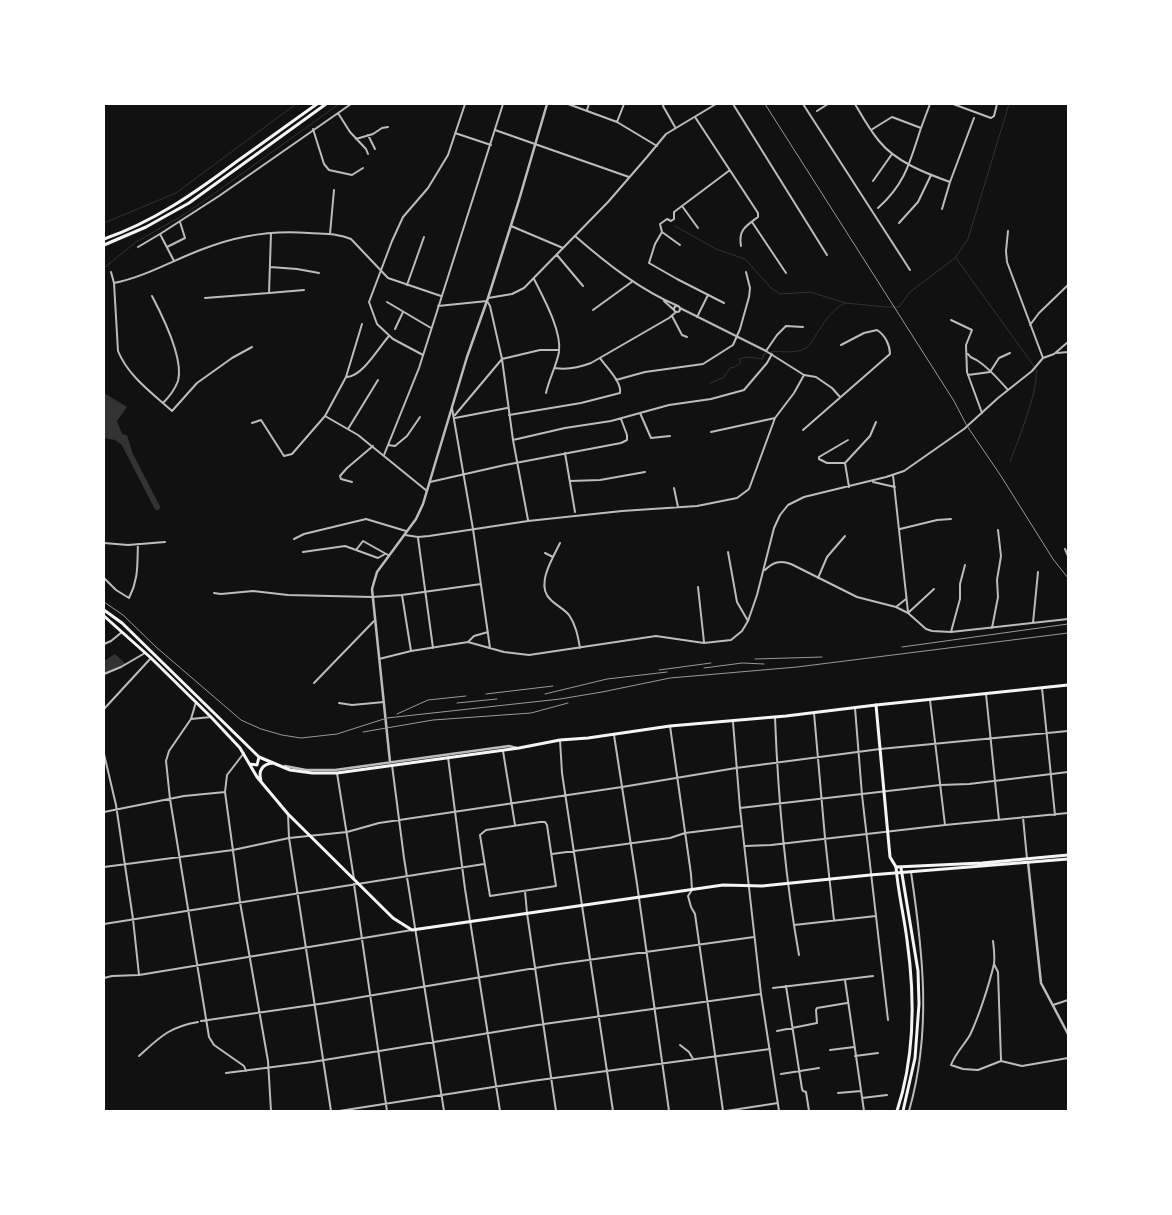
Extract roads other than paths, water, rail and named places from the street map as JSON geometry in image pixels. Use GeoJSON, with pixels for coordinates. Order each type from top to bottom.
{"type":"FeatureCollection","features":[{"type":"Feature","properties":{"kind":"main road"},"geometry":{"type":"LineString","coordinates":[[104,238],[170,208],[316,104]]}},
{"type":"Feature","properties":{"kind":"main road"},"geometry":{"type":"LineString","coordinates":[[104,245],[146,227],[189,203],[326,104]]}},
{"type":"Feature","properties":{"kind":"main road"},"geometry":{"type":"LineString","coordinates":[[104,610],[122,623],[259,757],[299,772],[322,774],[670,726],[814,713],[1068,685]]}},
{"type":"Feature","properties":{"kind":"main road"},"geometry":{"type":"LineString","coordinates":[[104,616],[151,658],[211,717],[244,753],[262,784],[310,837],[393,918],[414,931],[470,921],[723,885],[762,886],[896,874],[1068,855]]}},
{"type":"Feature","properties":{"kind":"main road"},"geometry":{"type":"LineString","coordinates":[[876,705],[891,861],[896,867],[910,868],[1068,859]]}},
{"type":"Feature","properties":{"kind":"main road"},"geometry":{"type":"LineString","coordinates":[[250,763],[257,765],[259,757]]}},
{"type":"Feature","properties":{"kind":"main road"},"geometry":{"type":"LineString","coordinates":[[262,784],[259,775],[261,768],[274,763]]}},
{"type":"Feature","properties":{"kind":"main road"},"geometry":{"type":"LineString","coordinates":[[896,867],[908,945],[912,1000],[908,1061],[897,1111]]}},
{"type":"Feature","properties":{"kind":"main road"},"geometry":{"type":"LineString","coordinates":[[901,868],[918,971],[919,1004],[916,1058],[904,1111]]}},
{"type":"Feature","properties":{"kind":"street"},"geometry":{"type":"LineString","coordinates":[[138,247],[219,196],[351,104]]}},
{"type":"Feature","properties":{"kind":"street"},"geometry":{"type":"LineString","coordinates":[[423,356],[403,346],[376,324],[369,304],[394,235],[403,217],[428,188],[443,166],[465,104]]}},
{"type":"Feature","properties":{"kind":"street"},"geometry":{"type":"LineString","coordinates":[[384,455],[423,356],[503,104]]}},
{"type":"Feature","properties":{"kind":"street"},"geometry":{"type":"LineString","coordinates":[[444,1111],[425,985],[414,931],[391,764],[374,620],[373,581],[387,554],[404,535],[418,514],[427,492],[547,104]]}},
{"type":"Feature","properties":{"kind":"street"},"geometry":{"type":"LineString","coordinates":[[568,104],[617,122],[657,146]]}},
{"type":"Feature","properties":{"kind":"street"},"geometry":{"type":"LineString","coordinates":[[587,110],[590,104]]}},
{"type":"Feature","properties":{"kind":"street"},"geometry":{"type":"LineString","coordinates":[[617,122],[624,104]]}},
{"type":"Feature","properties":{"kind":"street"},"geometry":{"type":"LineString","coordinates":[[664,104],[675,127]]}},
{"type":"Feature","properties":{"kind":"street"},"geometry":{"type":"LineString","coordinates":[[438,306],[504,297],[518,292],[534,279],[576,236],[666,134],[716,104]]}},
{"type":"Feature","properties":{"kind":"street"},"geometry":{"type":"LineString","coordinates":[[733,104],[827,255]]}},
{"type":"Feature","properties":{"kind":"street"},"geometry":{"type":"LineString","coordinates":[[804,104],[910,270]]}},
{"type":"Feature","properties":{"kind":"street"},"geometry":{"type":"LineString","coordinates":[[817,111],[828,104]]}},
{"type":"Feature","properties":{"kind":"street"},"geometry":{"type":"LineString","coordinates":[[855,104],[879,141],[892,154],[910,165],[950,182]]}},
{"type":"Feature","properties":{"kind":"street"},"geometry":{"type":"LineString","coordinates":[[878,208],[896,188],[910,165],[930,104]]}},
{"type":"Feature","properties":{"kind":"street"},"geometry":{"type":"LineString","coordinates":[[953,104],[990,118],[994,116],[997,104]]}},
{"type":"Feature","properties":{"kind":"street"},"geometry":{"type":"LineString","coordinates":[[338,113],[350,132],[368,154]]}},
{"type":"Feature","properties":{"kind":"street"},"geometry":{"type":"LineString","coordinates":[[695,117],[758,213],[758,217],[744,228],[740,235],[741,246]]}},
{"type":"Feature","properties":{"kind":"street"},"geometry":{"type":"LineString","coordinates":[[871,130],[892,117],[921,128]]}},
{"type":"Feature","properties":{"kind":"street"},"geometry":{"type":"LineString","coordinates":[[942,209],[974,118]]}},
{"type":"Feature","properties":{"kind":"street"},"geometry":{"type":"LineString","coordinates":[[356,140],[388,127]]}},
{"type":"Feature","properties":{"kind":"street"},"geometry":{"type":"LineString","coordinates":[[314,129],[324,164],[329,170],[352,175],[363,168]]}},
{"type":"Feature","properties":{"kind":"street"},"geometry":{"type":"LineString","coordinates":[[495,130],[629,177]]}},
{"type":"Feature","properties":{"kind":"street"},"geometry":{"type":"LineString","coordinates":[[455,133],[491,144]]}},
{"type":"Feature","properties":{"kind":"street"},"geometry":{"type":"LineString","coordinates":[[368,135],[375,149]]}},
{"type":"Feature","properties":{"kind":"street"},"geometry":{"type":"LineString","coordinates":[[872,181],[892,154]]}},
{"type":"Feature","properties":{"kind":"street"},"geometry":{"type":"LineString","coordinates":[[680,245],[662,232],[660,224],[667,219],[671,221],[674,219],[674,212],[730,170]]}},
{"type":"Feature","properties":{"kind":"street"},"geometry":{"type":"LineString","coordinates":[[899,223],[918,202],[931,175]]}},
{"type":"Feature","properties":{"kind":"street"},"geometry":{"type":"LineString","coordinates":[[330,234],[334,190]]}},
{"type":"Feature","properties":{"kind":"street"},"geometry":{"type":"LineString","coordinates":[[682,206],[698,228]]}},
{"type":"Feature","properties":{"kind":"street"},"geometry":{"type":"LineString","coordinates":[[167,247],[185,238],[179,221]]}},
{"type":"Feature","properties":{"kind":"street"},"geometry":{"type":"LineString","coordinates":[[752,222],[786,273]]}},
{"type":"Feature","properties":{"kind":"street"},"geometry":{"type":"LineString","coordinates":[[510,226],[563,248]]}},
{"type":"Feature","properties":{"kind":"street"},"geometry":{"type":"LineString","coordinates":[[1008,231],[1007,262],[1043,358]]}},
{"type":"Feature","properties":{"kind":"street"},"geometry":{"type":"LineString","coordinates":[[114,283],[132,280],[215,244],[270,233],[286,232],[344,236],[351,239],[385,276],[391,280],[441,296]]}},
{"type":"Feature","properties":{"kind":"street"},"geometry":{"type":"LineString","coordinates":[[662,232],[655,244],[649,263],[724,303]]}},
{"type":"Feature","properties":{"kind":"street"},"geometry":{"type":"LineString","coordinates":[[269,293],[270,233]]}},
{"type":"Feature","properties":{"kind":"street"},"geometry":{"type":"LineString","coordinates":[[160,234],[174,261]]}},
{"type":"Feature","properties":{"kind":"street"},"geometry":{"type":"LineString","coordinates":[[407,285],[424,236]]}},
{"type":"Feature","properties":{"kind":"street"},"geometry":{"type":"LineString","coordinates":[[576,236],[633,281],[663,300],[737,336],[804,374],[816,377],[840,397]]}},
{"type":"Feature","properties":{"kind":"street"},"geometry":{"type":"LineString","coordinates":[[557,255],[583,286]]}},
{"type":"Feature","properties":{"kind":"street"},"geometry":{"type":"LineString","coordinates":[[270,267],[319,273]]}},
{"type":"Feature","properties":{"kind":"street"},"geometry":{"type":"LineString","coordinates":[[111,272],[114,283],[118,351],[137,380],[172,411],[196,383],[232,358],[252,347]]}},
{"type":"Feature","properties":{"kind":"street"},"geometry":{"type":"LineString","coordinates":[[616,380],[645,372],[703,364],[733,345],[744,317],[750,291],[746,272]]}},
{"type":"Feature","properties":{"kind":"street"},"geometry":{"type":"LineString","coordinates":[[534,279],[554,324],[559,350],[546,393]]}},
{"type":"Feature","properties":{"kind":"street"},"geometry":{"type":"LineString","coordinates":[[593,310],[633,281]]}},
{"type":"Feature","properties":{"kind":"street"},"geometry":{"type":"LineString","coordinates":[[1030,325],[1039,313],[1068,285]]}},
{"type":"Feature","properties":{"kind":"street"},"geometry":{"type":"LineString","coordinates":[[205,298],[304,290]]}},
{"type":"Feature","properties":{"kind":"street"},"geometry":{"type":"LineString","coordinates":[[697,317],[708,295]]}},
{"type":"Feature","properties":{"kind":"street"},"geometry":{"type":"LineString","coordinates":[[152,296],[169,332],[178,367],[178,380],[175,388],[163,403]]}},
{"type":"Feature","properties":{"kind":"street"},"geometry":{"type":"LineString","coordinates":[[488,299],[502,359],[513,440],[528,521]]}},
{"type":"Feature","properties":{"kind":"street"},"geometry":{"type":"LineString","coordinates":[[663,300],[676,312],[687,312]]}},
{"type":"Feature","properties":{"kind":"street"},"geometry":{"type":"LineString","coordinates":[[387,302],[432,328]]}},
{"type":"Feature","properties":{"kind":"street"},"geometry":{"type":"LineString","coordinates":[[676,312],[675,307],[679,307]]}},
{"type":"Feature","properties":{"kind":"street"},"geometry":{"type":"LineString","coordinates":[[555,368],[567,370],[600,358],[680,311],[679,307]]}},
{"type":"Feature","properties":{"kind":"street"},"geometry":{"type":"LineString","coordinates":[[395,329],[402,312]]}},
{"type":"Feature","properties":{"kind":"street"},"geometry":{"type":"LineString","coordinates":[[672,316],[682,335],[686,337]]}},
{"type":"Feature","properties":{"kind":"street"},"geometry":{"type":"LineString","coordinates":[[952,320],[964,324],[972,330],[966,345],[966,365],[982,413]]}},
{"type":"Feature","properties":{"kind":"street"},"geometry":{"type":"LineString","coordinates":[[252,423],[261,420],[285,456],[292,454],[325,416],[346,377],[362,324]]}},
{"type":"Feature","properties":{"kind":"street"},"geometry":{"type":"LineString","coordinates":[[513,440],[565,428],[621,419],[681,403],[711,399],[744,390],[766,363],[780,331],[786,326],[803,327]]}},
{"type":"Feature","properties":{"kind":"street"},"geometry":{"type":"LineString","coordinates":[[803,430],[890,354],[885,338],[877,330],[864,333],[841,345]]}},
{"type":"Feature","properties":{"kind":"street"},"geometry":{"type":"LineString","coordinates":[[346,377],[352,377],[360,371],[389,336]]}},
{"type":"Feature","properties":{"kind":"street"},"geometry":{"type":"LineString","coordinates":[[1054,354],[1068,342]]}},
{"type":"Feature","properties":{"kind":"street"},"geometry":{"type":"LineString","coordinates":[[455,415],[502,359],[540,350],[559,350]]}},
{"type":"Feature","properties":{"kind":"street"},"geometry":{"type":"LineString","coordinates":[[967,352],[970,358],[978,361],[1008,390]]}},
{"type":"Feature","properties":{"kind":"street"},"geometry":{"type":"LineString","coordinates":[[379,659],[411,651],[468,642],[511,654],[529,655],[656,636],[704,643],[731,640],[742,631],[748,621],[774,528],[784,509],[797,500],[870,482],[893,475],[912,466],[964,429],[1032,371],[1043,358],[1068,352]]}},
{"type":"Feature","properties":{"kind":"street"},"geometry":{"type":"LineString","coordinates":[[968,375],[990,372],[999,358],[1010,354]]}},
{"type":"Feature","properties":{"kind":"street"},"geometry":{"type":"LineString","coordinates":[[509,415],[589,401],[616,395],[621,392],[616,380],[600,358]]}},
{"type":"Feature","properties":{"kind":"street"},"geometry":{"type":"LineString","coordinates":[[404,535],[418,537],[528,521],[678,507],[736,498],[749,489],[775,418],[794,393],[804,374]]}},
{"type":"Feature","properties":{"kind":"street"},"geometry":{"type":"LineString","coordinates":[[348,428],[378,380]]}},
{"type":"Feature","properties":{"kind":"street"},"geometry":{"type":"LineString","coordinates":[[452,407],[455,415],[490,648]]}},
{"type":"Feature","properties":{"kind":"street"},"geometry":{"type":"LineString","coordinates":[[455,418],[508,408]]}},
{"type":"Feature","properties":{"kind":"street"},"geometry":{"type":"LineString","coordinates":[[640,413],[651,438],[670,436]]}},
{"type":"Feature","properties":{"kind":"street"},"geometry":{"type":"LineString","coordinates":[[325,416],[348,428],[373,446],[427,492]]}},
{"type":"Feature","properties":{"kind":"street"},"geometry":{"type":"LineString","coordinates":[[388,444],[394,446],[402,442],[420,417]]}},
{"type":"Feature","properties":{"kind":"street"},"geometry":{"type":"LineString","coordinates":[[711,432],[775,418]]}},
{"type":"Feature","properties":{"kind":"street"},"geometry":{"type":"LineString","coordinates":[[430,482],[626,441],[627,435],[621,419]]}},
{"type":"Feature","properties":{"kind":"street"},"geometry":{"type":"LineString","coordinates":[[848,440],[819,457],[822,462],[844,463],[870,436],[876,422]]}},
{"type":"Feature","properties":{"kind":"street"},"geometry":{"type":"LineString","coordinates":[[352,482],[341,479],[340,476],[373,446]]}},
{"type":"Feature","properties":{"kind":"street"},"geometry":{"type":"LineString","coordinates":[[565,453],[575,512]]}},
{"type":"Feature","properties":{"kind":"street"},"geometry":{"type":"LineString","coordinates":[[844,463],[849,487]]}},
{"type":"Feature","properties":{"kind":"street"},"geometry":{"type":"LineString","coordinates":[[570,481],[600,480],[644,472]]}},
{"type":"Feature","properties":{"kind":"street"},"geometry":{"type":"LineString","coordinates":[[893,475],[908,614]]}},
{"type":"Feature","properties":{"kind":"street"},"geometry":{"type":"LineString","coordinates":[[870,482],[895,487]]}},
{"type":"Feature","properties":{"kind":"street"},"geometry":{"type":"LineString","coordinates":[[674,488],[678,507]]}},
{"type":"Feature","properties":{"kind":"street"},"geometry":{"type":"LineString","coordinates":[[294,539],[304,534],[366,519],[406,531]]}},
{"type":"Feature","properties":{"kind":"street"},"geometry":{"type":"LineString","coordinates":[[900,529],[937,520],[951,519]]}},
{"type":"Feature","properties":{"kind":"street"},"geometry":{"type":"LineString","coordinates":[[992,628],[998,597],[997,580],[1001,556],[998,530]]}},
{"type":"Feature","properties":{"kind":"street"},"geometry":{"type":"LineString","coordinates":[[818,578],[829,553],[845,536]]}},
{"type":"Feature","properties":{"kind":"street"},"geometry":{"type":"LineString","coordinates":[[418,537],[433,648]]}},
{"type":"Feature","properties":{"kind":"street"},"geometry":{"type":"LineString","coordinates":[[356,550],[363,541],[387,554]]}},
{"type":"Feature","properties":{"kind":"street"},"geometry":{"type":"LineString","coordinates":[[104,543],[138,544],[166,542]]}},
{"type":"Feature","properties":{"kind":"street"},"geometry":{"type":"LineString","coordinates":[[560,543],[545,574],[546,591],[548,599],[565,610],[575,625],[580,648]]}},
{"type":"Feature","properties":{"kind":"street"},"geometry":{"type":"LineString","coordinates":[[104,578],[116,590],[129,598],[134,588],[139,565],[138,544]]}},
{"type":"Feature","properties":{"kind":"street"},"geometry":{"type":"LineString","coordinates":[[303,552],[345,546],[378,558],[387,554]]}},
{"type":"Feature","properties":{"kind":"street"},"geometry":{"type":"LineString","coordinates":[[1065,549],[1068,556]]}},
{"type":"Feature","properties":{"kind":"street"},"geometry":{"type":"LineString","coordinates":[[728,552],[736,602],[748,621]]}},
{"type":"Feature","properties":{"kind":"street"},"geometry":{"type":"LineString","coordinates":[[545,553],[553,557]]}},
{"type":"Feature","properties":{"kind":"street"},"geometry":{"type":"LineString","coordinates":[[763,572],[770,565],[784,562],[856,597],[896,607],[926,629],[939,632],[1068,619]]}},
{"type":"Feature","properties":{"kind":"street"},"geometry":{"type":"LineString","coordinates":[[951,632],[960,599],[960,584],[965,565]]}},
{"type":"Feature","properties":{"kind":"street"},"geometry":{"type":"LineString","coordinates":[[1068,566],[1068,572]]}},
{"type":"Feature","properties":{"kind":"street"},"geometry":{"type":"LineString","coordinates":[[1033,624],[1038,572]]}},
{"type":"Feature","properties":{"kind":"street"},"geometry":{"type":"LineString","coordinates":[[214,593],[253,591],[288,595],[372,597],[402,595],[481,584]]}},
{"type":"Feature","properties":{"kind":"street"},"geometry":{"type":"LineString","coordinates":[[698,587],[704,643]]}},
{"type":"Feature","properties":{"kind":"street"},"geometry":{"type":"LineString","coordinates":[[908,614],[934,589]]}},
{"type":"Feature","properties":{"kind":"street"},"geometry":{"type":"LineString","coordinates":[[402,595],[411,651]]}},
{"type":"Feature","properties":{"kind":"street"},"geometry":{"type":"LineString","coordinates":[[896,607],[907,599]]}},
{"type":"Feature","properties":{"kind":"street"},"geometry":{"type":"LineString","coordinates":[[314,683],[374,620]]}},
{"type":"Feature","properties":{"kind":"street"},"geometry":{"type":"LineString","coordinates":[[104,644],[122,632]]}},
{"type":"Feature","properties":{"kind":"street"},"geometry":{"type":"LineString","coordinates":[[468,642],[474,636],[488,632]]}},
{"type":"Feature","properties":{"kind":"street"},"geometry":{"type":"LineString","coordinates":[[104,674],[121,667],[145,653]]}},
{"type":"Feature","properties":{"kind":"street"},"geometry":{"type":"LineString","coordinates":[[104,710],[151,658]]}},
{"type":"Feature","properties":{"kind":"street"},"geometry":{"type":"LineString","coordinates":[[1042,688],[1055,815]]}},
{"type":"Feature","properties":{"kind":"street"},"geometry":{"type":"LineString","coordinates":[[986,694],[999,820]]}},
{"type":"Feature","properties":{"kind":"street"},"geometry":{"type":"LineString","coordinates":[[930,700],[945,825]]}},
{"type":"Feature","properties":{"kind":"street"},"geometry":{"type":"LineString","coordinates":[[196,702],[191,719],[169,751],[166,761],[170,799],[208,1037],[214,1045],[244,1066],[246,1071]]}},
{"type":"Feature","properties":{"kind":"street"},"geometry":{"type":"LineString","coordinates":[[339,703],[352,705],[384,704]]}},
{"type":"Feature","properties":{"kind":"street"},"geometry":{"type":"LineString","coordinates":[[856,708],[858,752],[870,875],[888,1020]]}},
{"type":"Feature","properties":{"kind":"street"},"geometry":{"type":"LineString","coordinates":[[814,713],[824,838],[834,920]]}},
{"type":"Feature","properties":{"kind":"street"},"geometry":{"type":"LineString","coordinates":[[191,719],[211,717]]}},
{"type":"Feature","properties":{"kind":"street"},"geometry":{"type":"LineString","coordinates":[[774,717],[776,763],[784,843],[799,955]]}},
{"type":"Feature","properties":{"kind":"street"},"geometry":{"type":"LineString","coordinates":[[733,719],[736,768],[754,938],[779,1111]]}},
{"type":"Feature","properties":{"kind":"street"},"geometry":{"type":"LineString","coordinates":[[670,726],[692,890],[688,896],[695,914],[725,1111],[778,1103]]}},
{"type":"Feature","properties":{"kind":"street"},"geometry":{"type":"LineString","coordinates":[[104,867],[233,850],[289,838],[347,832],[379,823],[622,788],[736,768],[858,752],[1068,732]]}},
{"type":"Feature","properties":{"kind":"street"},"geometry":{"type":"LineString","coordinates":[[614,735],[669,1111]]}},
{"type":"Feature","properties":{"kind":"street"},"geometry":{"type":"LineString","coordinates":[[560,740],[562,773],[613,1111]]}},
{"type":"Feature","properties":{"kind":"street"},"geometry":{"type":"LineString","coordinates":[[274,763],[292,768],[335,770],[391,764],[452,753],[509,746],[519,748]]}},
{"type":"Feature","properties":{"kind":"street"},"geometry":{"type":"LineString","coordinates":[[502,750],[515,825]]}},
{"type":"Feature","properties":{"kind":"street"},"geometry":{"type":"LineString","coordinates":[[244,753],[227,775],[225,792],[240,902],[251,957],[268,1067],[271,1111]]}},
{"type":"Feature","properties":{"kind":"street"},"geometry":{"type":"LineString","coordinates":[[104,754],[112,783],[133,919],[139,975]]}},
{"type":"Feature","properties":{"kind":"street"},"geometry":{"type":"LineString","coordinates":[[448,758],[470,921],[500,1111]]}},
{"type":"Feature","properties":{"kind":"street"},"geometry":{"type":"LineString","coordinates":[[740,808],[1068,772]]}},
{"type":"Feature","properties":{"kind":"street"},"geometry":{"type":"LineString","coordinates":[[337,773],[387,1111]]}},
{"type":"Feature","properties":{"kind":"street"},"geometry":{"type":"LineString","coordinates":[[104,812],[170,799],[225,792]]}},
{"type":"Feature","properties":{"kind":"street"},"geometry":{"type":"LineString","coordinates":[[745,846],[1068,813]]}},
{"type":"Feature","properties":{"kind":"street"},"geometry":{"type":"LineString","coordinates":[[288,814],[289,838],[297,894],[331,1111]]}},
{"type":"Feature","properties":{"kind":"street"},"geometry":{"type":"LineString","coordinates":[[1024,817],[1040,978],[1044,990],[1068,1034]]}},
{"type":"Feature","properties":{"kind":"street"},"geometry":{"type":"LineString","coordinates":[[540,822],[547,823],[552,854],[556,886],[490,896],[480,835],[486,830],[540,822]]}},
{"type":"Feature","properties":{"kind":"street"},"geometry":{"type":"LineString","coordinates":[[552,854],[742,826]]}},
{"type":"Feature","properties":{"kind":"street"},"geometry":{"type":"LineString","coordinates":[[104,924],[484,864]]}},
{"type":"Feature","properties":{"kind":"street"},"geometry":{"type":"LineString","coordinates":[[909,1111],[915,1086],[924,1023],[923,971],[911,872]]}},
{"type":"Feature","properties":{"kind":"street"},"geometry":{"type":"LineString","coordinates":[[526,891],[527,913],[556,1111]]}},
{"type":"Feature","properties":{"kind":"street"},"geometry":{"type":"LineString","coordinates":[[794,925],[876,916]]}},
{"type":"Feature","properties":{"kind":"street"},"geometry":{"type":"LineString","coordinates":[[104,978],[139,975],[414,931]]}},
{"type":"Feature","properties":{"kind":"street"},"geometry":{"type":"LineString","coordinates":[[139,1056],[169,1031],[176,1027],[200,1021],[315,1004],[479,976],[754,938]]}},
{"type":"Feature","properties":{"kind":"street"},"geometry":{"type":"LineString","coordinates":[[993,941],[994,964],[976,1022],[951,1065],[978,1070],[1001,1061],[1022,1066],[1068,1058]]}},
{"type":"Feature","properties":{"kind":"street"},"geometry":{"type":"LineString","coordinates":[[994,964],[998,972],[1001,1061]]}},
{"type":"Feature","properties":{"kind":"street"},"geometry":{"type":"LineString","coordinates":[[773,988],[873,976]]}},
{"type":"Feature","properties":{"kind":"street"},"geometry":{"type":"LineString","coordinates":[[845,980],[864,1111]]}},
{"type":"Feature","properties":{"kind":"street"},"geometry":{"type":"LineString","coordinates":[[786,986],[802,1089],[806,1092],[809,1111]]}},
{"type":"Feature","properties":{"kind":"street"},"geometry":{"type":"LineString","coordinates":[[226,1073],[419,1045],[544,1024],[761,994]]}},
{"type":"Feature","properties":{"kind":"street"},"geometry":{"type":"LineString","coordinates":[[1053,1006],[1068,1000]]}},
{"type":"Feature","properties":{"kind":"street"},"geometry":{"type":"LineString","coordinates":[[776,1031],[817,1023],[817,1008],[847,1003]]}},
{"type":"Feature","properties":{"kind":"street"},"geometry":{"type":"LineString","coordinates":[[680,1045],[689,1052],[693,1059]]}},
{"type":"Feature","properties":{"kind":"street"},"geometry":{"type":"LineString","coordinates":[[830,1050],[854,1047]]}},
{"type":"Feature","properties":{"kind":"street"},"geometry":{"type":"LineString","coordinates":[[339,1111],[496,1086],[770,1049]]}},
{"type":"Feature","properties":{"kind":"street"},"geometry":{"type":"LineString","coordinates":[[855,1056],[878,1053]]}},
{"type":"Feature","properties":{"kind":"street"},"geometry":{"type":"LineString","coordinates":[[781,1074],[819,1068]]}},
{"type":"Feature","properties":{"kind":"street"},"geometry":{"type":"LineString","coordinates":[[838,1093],[861,1091]]}},
{"type":"Feature","properties":{"kind":"street"},"geometry":{"type":"LineString","coordinates":[[862,1098],[887,1095]]}},
{"type":"Feature","properties":{"kind":"waterway"},"geometry":{"type":"LineString","coordinates":[[104,223],[176,193],[296,104]]}},
{"type":"Feature","properties":{"kind":"waterway"},"geometry":{"type":"LineString","coordinates":[[104,268],[136,242],[180,217],[208,198],[339,104]]}},
{"type":"Feature","properties":{"kind":"waterway"},"geometry":{"type":"LineString","coordinates":[[675,226],[716,249],[745,259],[771,288],[780,294],[810,292],[846,303],[899,307],[910,292],[955,258],[968,239],[1009,104]]}},
{"type":"Feature","properties":{"kind":"waterway"},"geometry":{"type":"LineString","coordinates":[[956,258],[1036,369],[1031,402],[1010,462]]}},
{"type":"Feature","properties":{"kind":"waterway"},"geometry":{"type":"LineString","coordinates":[[710,383],[723,378],[731,367],[733,368],[741,363],[739,359],[747,357],[763,359],[764,354],[769,352],[796,351],[806,348],[811,344],[828,317],[845,303]]}},
{"type":"Feature","properties":{"kind":"waterway"},"geometry":{"type":"LineString","coordinates":[[123,441],[157,507]]}},
{"type":"Feature","properties":{"kind":"railway"},"geometry":{"type":"LineString","coordinates":[[765,104],[954,401],[967,426],[1053,559],[1068,578]]}},
{"type":"Feature","properties":{"kind":"railway"},"geometry":{"type":"LineString","coordinates":[[104,602],[123,615],[156,647],[241,720],[261,729],[301,738],[337,734],[387,718],[560,699],[670,678],[797,667],[1068,633]]}},
{"type":"Feature","properties":{"kind":"railway"},"geometry":{"type":"LineString","coordinates":[[902,647],[1068,624]]}},
{"type":"Feature","properties":{"kind":"railway"},"geometry":{"type":"LineString","coordinates":[[755,659],[822,657]]}},
{"type":"Feature","properties":{"kind":"railway"},"geometry":{"type":"LineString","coordinates":[[659,670],[711,663]]}},
{"type":"Feature","properties":{"kind":"railway"},"geometry":{"type":"LineString","coordinates":[[704,668],[742,663],[764,664]]}},
{"type":"Feature","properties":{"kind":"railway"},"geometry":{"type":"LineString","coordinates":[[545,694],[607,679],[667,672]]}},
{"type":"Feature","properties":{"kind":"railway"},"geometry":{"type":"LineString","coordinates":[[486,694],[553,686]]}},
{"type":"Feature","properties":{"kind":"railway"},"geometry":{"type":"LineString","coordinates":[[397,714],[428,700],[466,696]]}},
{"type":"Feature","properties":{"kind":"railway"},"geometry":{"type":"LineString","coordinates":[[457,703],[497,699]]}},
{"type":"Feature","properties":{"kind":"railway"},"geometry":{"type":"LineString","coordinates":[[363,732],[433,720],[531,713],[568,703]]}}]}
